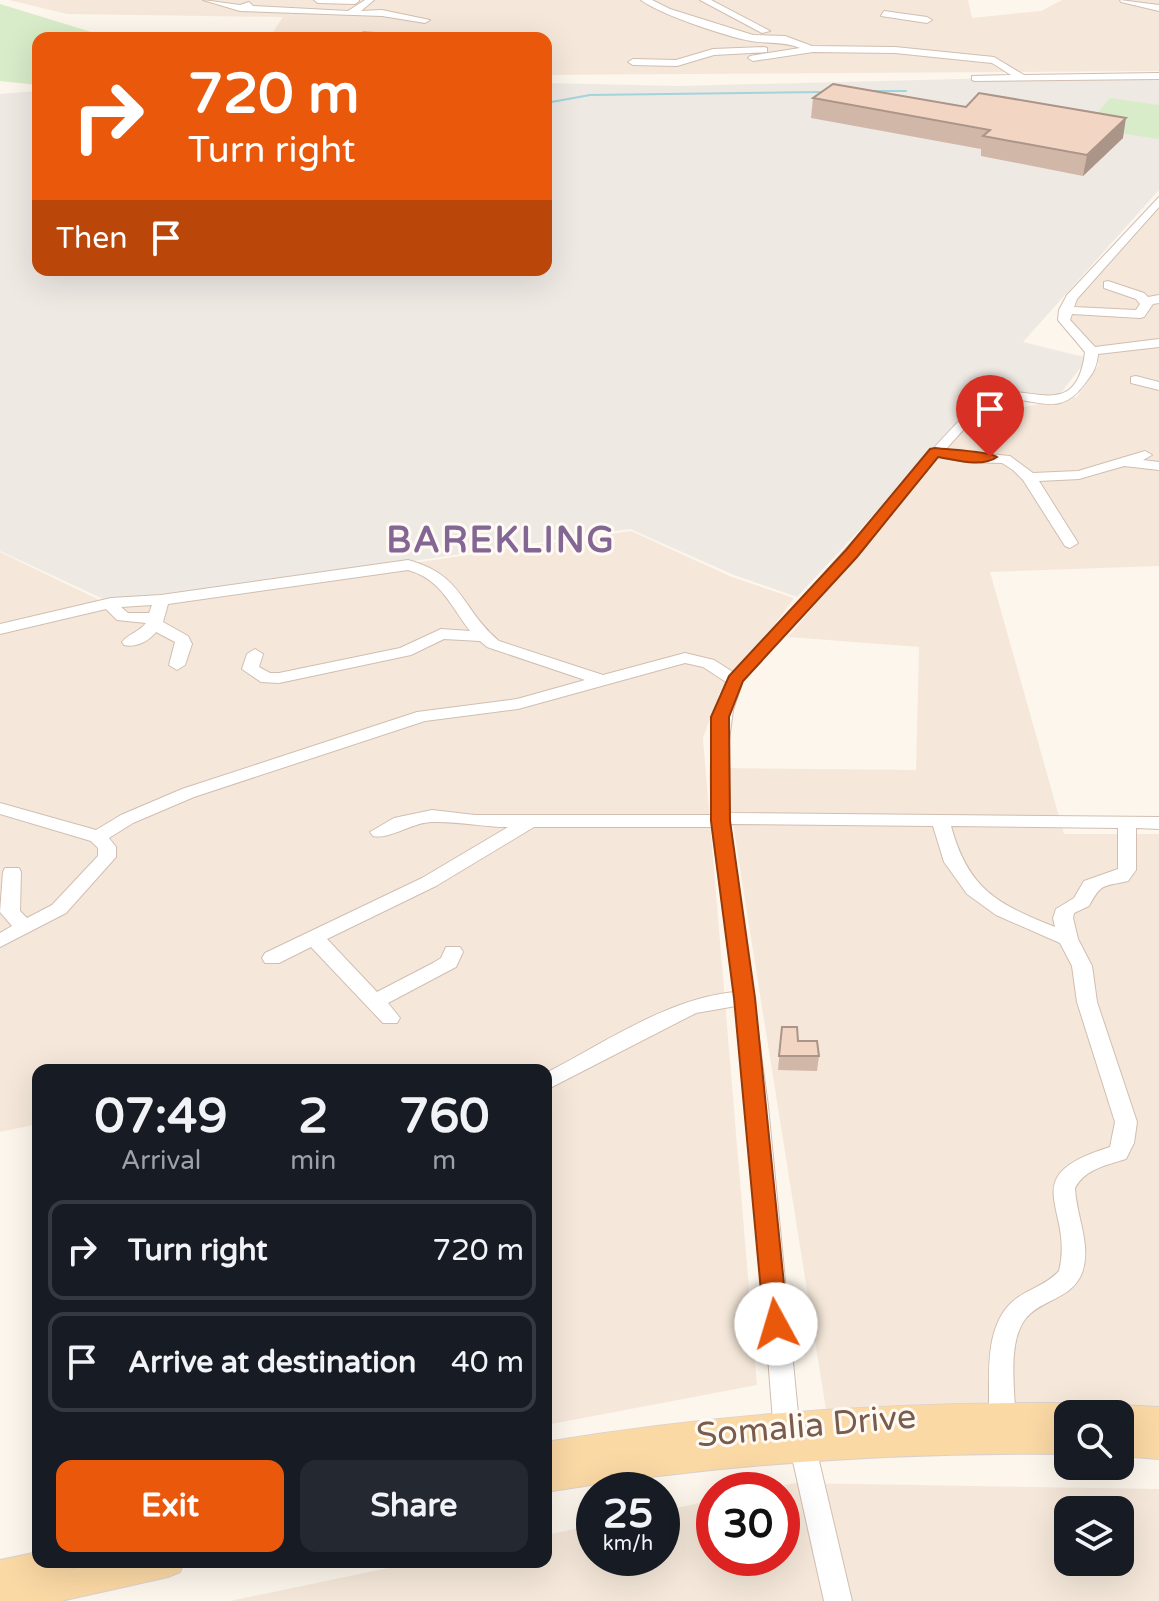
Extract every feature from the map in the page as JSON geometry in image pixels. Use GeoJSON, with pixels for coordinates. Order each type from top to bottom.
{"type":"FeatureCollection","features":[{"type":"Feature","properties":{"kind":"main road","name":"Somalia Drive"},"geometry":{"type":"LineString","coordinates":[[552,1477],[792,1440],[902,1415],[1054,1416]]}},
{"type":"Feature","properties":{"kind":"main road"},"geometry":{"type":"LineString","coordinates":[[1134,1419],[1159,1420]]}},
{"type":"Feature","properties":{"kind":"main road","name":"Somalia Drive"},"geometry":{"type":"LineString","coordinates":[[552,1455],[792,1440],[1054,1441]]}},
{"type":"Feature","properties":{"kind":"main road"},"geometry":{"type":"LineString","coordinates":[[1134,1444],[1159,1446]]}},
{"type":"Feature","properties":{"kind":"main road"},"geometry":{"type":"LineString","coordinates":[[0,1575],[32,1568]]}},
{"type":"Feature","properties":{"kind":"main road"},"geometry":{"type":"LineString","coordinates":[[0,1600],[141,1568]]}},
{"type":"Feature","properties":{"kind":"street"},"geometry":{"type":"LineString","coordinates":[[207,0],[240,8],[376,13],[425,20]]}},
{"type":"Feature","properties":{"kind":"street"},"geometry":{"type":"LineString","coordinates":[[240,8],[263,0]]}},
{"type":"Feature","properties":{"kind":"street"},"geometry":{"type":"LineString","coordinates":[[318,0],[381,0]]}},
{"type":"Feature","properties":{"kind":"street"},"geometry":{"type":"LineString","coordinates":[[645,0],[667,11],[704,18],[752,38],[775,39],[813,49]]}},
{"type":"Feature","properties":{"kind":"street"},"geometry":{"type":"LineString","coordinates":[[704,0],[762,31]]}},
{"type":"Feature","properties":{"kind":"street"},"geometry":{"type":"LineString","coordinates":[[1124,0],[1159,8]]}},
{"type":"Feature","properties":{"kind":"street"},"geometry":{"type":"LineString","coordinates":[[350,14],[370,1]]}},
{"type":"Feature","properties":{"kind":"street"},"geometry":{"type":"LineString","coordinates":[[885,9],[900,18],[927,20]]}},
{"type":"Feature","properties":{"kind":"street"},"geometry":{"type":"LineString","coordinates":[[362,32],[361,23],[372,21],[376,13]]}},
{"type":"Feature","properties":{"kind":"street"},"geometry":{"type":"LineString","coordinates":[[745,28],[777,36],[775,39]]}},
{"type":"Feature","properties":{"kind":"street"},"geometry":{"type":"LineString","coordinates":[[753,58],[813,49]]}},
{"type":"Feature","properties":{"kind":"street"},"geometry":{"type":"LineString","coordinates":[[633,62],[677,63],[726,51],[895,50],[994,60],[1023,78]]}},
{"type":"Feature","properties":{"kind":"street"},"geometry":{"type":"LineString","coordinates":[[975,78],[1159,76]]}},
{"type":"Feature","properties":{"kind":"street"},"geometry":{"type":"LineString","coordinates":[[838,1601],[792,1440],[745,998],[721,820],[720,717],[735,680],[851,553],[935,452],[988,399],[1016,396],[1053,401],[1071,395],[1090,368],[1092,351],[1064,320],[1065,310],[1071,298],[1159,200]]}},
{"type":"Feature","properties":{"kind":"street"},"geometry":{"type":"LineString","coordinates":[[1065,310],[1140,314],[1153,301],[1108,285]]}},
{"type":"Feature","properties":{"kind":"street"},"geometry":{"type":"LineString","coordinates":[[1092,351],[1159,343]]}},
{"type":"Feature","properties":{"kind":"street"},"geometry":{"type":"LineString","coordinates":[[1136,380],[1159,386]]}},
{"type":"Feature","properties":{"kind":"street"},"geometry":{"type":"LineString","coordinates":[[935,452],[967,458],[1005,459],[1029,477],[1070,543]]}},
{"type":"Feature","properties":{"kind":"street"},"geometry":{"type":"LineString","coordinates":[[1029,477],[1079,475],[1145,455]]}},
{"type":"Feature","properties":{"kind":"street"},"geometry":{"type":"LineString","coordinates":[[1123,462],[1159,466]]}},
{"type":"Feature","properties":{"kind":"street"},"geometry":{"type":"LineString","coordinates":[[0,629],[111,603],[161,600],[408,565],[438,573],[482,636],[493,644],[600,680]]}},
{"type":"Feature","properties":{"kind":"street"},"geometry":{"type":"LineString","coordinates":[[130,642],[145,635],[161,600]]}},
{"type":"Feature","properties":{"kind":"street"},"geometry":{"type":"LineString","coordinates":[[111,603],[113,611],[120,617],[154,621],[182,639],[183,650],[177,665]]}},
{"type":"Feature","properties":{"kind":"street"},"geometry":{"type":"LineString","coordinates":[[255,654],[250,669],[257,675],[279,678],[405,652],[441,634],[482,636]]}},
{"type":"Feature","properties":{"kind":"street"},"geometry":{"type":"LineString","coordinates":[[98,837],[127,819],[188,793],[423,716],[518,704],[691,657],[735,680]]}},
{"type":"Feature","properties":{"kind":"street"},"geometry":{"type":"LineString","coordinates":[[0,808],[98,837],[107,847],[107,857],[59,909],[0,941]]}},
{"type":"Feature","properties":{"kind":"street"},"geometry":{"type":"LineString","coordinates":[[379,832],[416,817],[1159,823]]}},
{"type":"Feature","properties":{"kind":"street"},"geometry":{"type":"LineString","coordinates":[[272,958],[429,882],[531,820]]}},
{"type":"Feature","properties":{"kind":"street"},"geometry":{"type":"LineString","coordinates":[[940,820],[953,863],[976,892],[1009,916],[1068,939]]}},
{"type":"Feature","properties":{"kind":"street"},"geometry":{"type":"LineString","coordinates":[[1002,1415],[1007,1324],[1017,1310],[1053,1291],[1070,1274],[1072,1233],[1061,1203],[1064,1189],[1076,1170],[1102,1156],[1118,1153],[1123,1143],[1126,1122],[1087,1002],[1082,966],[1068,939],[1063,918],[1066,909],[1082,902],[1091,884],[1108,876],[1121,877],[1127,870],[1127,823]]}},
{"type":"Feature","properties":{"kind":"street"},"geometry":{"type":"LineString","coordinates":[[12,872],[9,883],[10,912],[24,927]]}},
{"type":"Feature","properties":{"kind":"street"},"geometry":{"type":"LineString","coordinates":[[313,937],[390,1018]]}},
{"type":"Feature","properties":{"kind":"street"},"geometry":{"type":"LineString","coordinates":[[373,1002],[440,968],[449,962],[453,952]]}},
{"type":"Feature","properties":{"kind":"street"},"geometry":{"type":"LineString","coordinates":[[552,1079],[689,1008],[707,1002],[745,998]]}},
{"type":"Feature","properties":{"kind":"shaded area"},"geometry":{"type":"Polygon","coordinates":[[[9,0],[968,0],[972,18],[1041,11],[1062,0],[1159,0],[1159,71],[552,75],[552,32],[273,32],[283,17],[67,14],[9,0]]]}},
{"type":"Feature","properties":{"kind":"shaded area"},"geometry":{"type":"Polygon","coordinates":[[[1076,76],[1159,77],[1159,190],[1023,342],[1088,358],[1057,398],[993,387],[797,597],[734,575],[630,529],[116,605],[0,551],[0,94],[32,91],[32,276],[552,276],[552,83],[679,86],[1076,76]]]}},
{"type":"Feature","properties":{"kind":"shaded area"},"geometry":{"type":"Polygon","coordinates":[[[1159,204],[1159,566],[990,572],[1064,834],[1159,834],[1159,1440],[1134,1423],[1134,1400],[1054,1400],[1054,1413],[826,1410],[724,768],[916,770],[919,647],[788,637],[975,416],[1077,397],[1099,364],[1066,320],[1075,296],[1159,204]]]}},
{"type":"Feature","properties":{"kind":"shaded area"},"geometry":{"type":"Polygon","coordinates":[[[631,531],[732,577],[794,598],[750,659],[720,692],[703,738],[757,1385],[552,1424],[552,1064],[32,1064],[32,1125],[0,1132],[0,552],[114,607],[631,531]]]}},
{"type":"Feature","properties":{"kind":"shaded area"},"geometry":{"type":"Polygon","coordinates":[[[800,1483],[1159,1489],[1159,1601],[230,1601],[388,1568],[552,1568],[552,1534],[576,1529],[576,1576],[680,1576],[680,1507],[696,1504],[696,1576],[800,1576],[800,1483]]]}},
{"type":"Feature","properties":{"kind":"green space"},"geometry":{"type":"Polygon","coordinates":[[[0,4],[91,32],[32,32],[32,84],[0,81],[0,4]]]}},
{"type":"Feature","properties":{"kind":"green space"},"geometry":{"type":"Polygon","coordinates":[[[1110,98],[1159,105],[1159,139],[1085,128],[1110,98]]]}},
{"type":"Feature","properties":{"kind":"building"},"geometry":{"type":"Polygon","coordinates":[[[833,84],[966,107],[979,93],[1126,118],[1087,155],[983,136],[990,130],[813,98],[833,84]]]}},
{"type":"Feature","properties":{"kind":"building"},"geometry":{"type":"Polygon","coordinates":[[[782,1027],[797,1027],[798,1041],[817,1041],[819,1056],[779,1056],[782,1027]]]}},
{"type":"Feature","properties":{"kind":"waterway"},"geometry":{"type":"LineString","coordinates":[[869,91],[906,91]]}},
{"type":"Feature","properties":{"kind":"waterway"},"geometry":{"type":"LineString","coordinates":[[552,102],[590,95],[824,92]]}},
{"type":"Feature","properties":{"kind":"district","name":"BAREKLING"},"geometry":{"type":"Point","coordinates":[501,539]}},
{"type":"Feature","properties":{"kind":"route"},"geometry":{"type":"LineString","coordinates":[[776,1324],[745,998],[720,821],[720,717],[735,680],[851,553],[935,452],[976,459],[990,457]]}}]}
